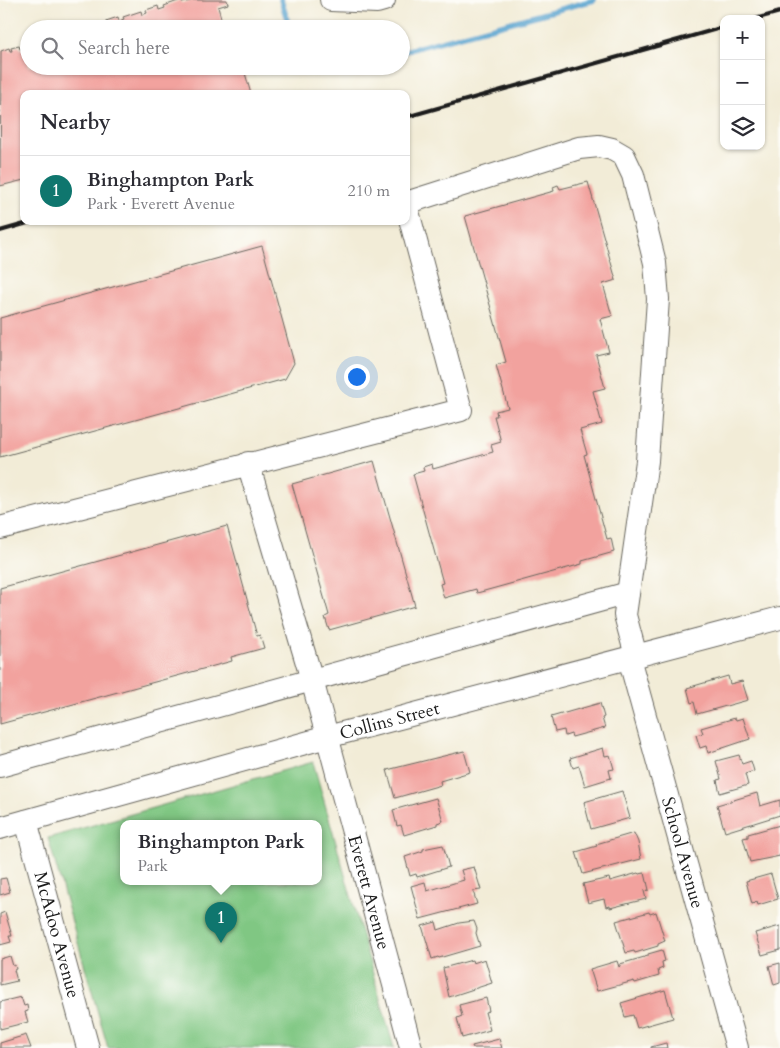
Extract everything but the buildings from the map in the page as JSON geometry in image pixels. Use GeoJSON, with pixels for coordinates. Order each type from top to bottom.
{"type":"FeatureCollection","features":[{"type":"Feature","properties":{"kind":"street"},"geometry":{"type":"LineString","coordinates":[[332,0],[377,2],[384,0]]}},
{"type":"Feature","properties":{"kind":"street","name":"School Avenue"},"geometry":{"type":"LineString","coordinates":[[410,203],[579,148],[599,146],[612,149],[624,156],[633,175],[655,263],[658,298],[646,461],[625,615],[633,657],[737,1048]]}},
{"type":"Feature","properties":{"kind":"street"},"geometry":{"type":"LineString","coordinates":[[0,528],[461,410],[410,219]]}},
{"type":"Feature","properties":{"kind":"street","name":"Everett Avenue"},"geometry":{"type":"LineString","coordinates":[[248,464],[312,680],[411,1048]]}},
{"type":"Feature","properties":{"kind":"street"},"geometry":{"type":"LineString","coordinates":[[0,766],[628,592]]}},
{"type":"Feature","properties":{"kind":"street","name":"Collins Street"},"geometry":{"type":"LineString","coordinates":[[0,828],[327,737],[780,618]]}},
{"type":"Feature","properties":{"kind":"street","name":"McAdoo Avenue"},"geometry":{"type":"LineString","coordinates":[[26,821],[88,1048]]}},
{"type":"Feature","properties":{"kind":"green space"},"geometry":{"type":"Polygon","coordinates":[[[313,762],[394,1048],[108,1048],[48,838],[313,762]]]}},
{"type":"Feature","properties":{"kind":"waterway"},"geometry":{"type":"LineString","coordinates":[[281,0],[287,20]]}},
{"type":"Feature","properties":{"kind":"waterway"},"geometry":{"type":"LineString","coordinates":[[410,50],[594,0]]}},
{"type":"Feature","properties":{"kind":"railway"},"geometry":{"type":"LineString","coordinates":[[765,16],[780,12]]}},
{"type":"Feature","properties":{"kind":"railway"},"geometry":{"type":"LineString","coordinates":[[410,116],[720,28]]}},
{"type":"Feature","properties":{"kind":"railway"},"geometry":{"type":"LineString","coordinates":[[0,231],[21,225]]}},
{"type":"Feature","properties":{"kind":"place","name":"Binghampton Park"},"geometry":{"type":"Point","coordinates":[221,943]}}]}
